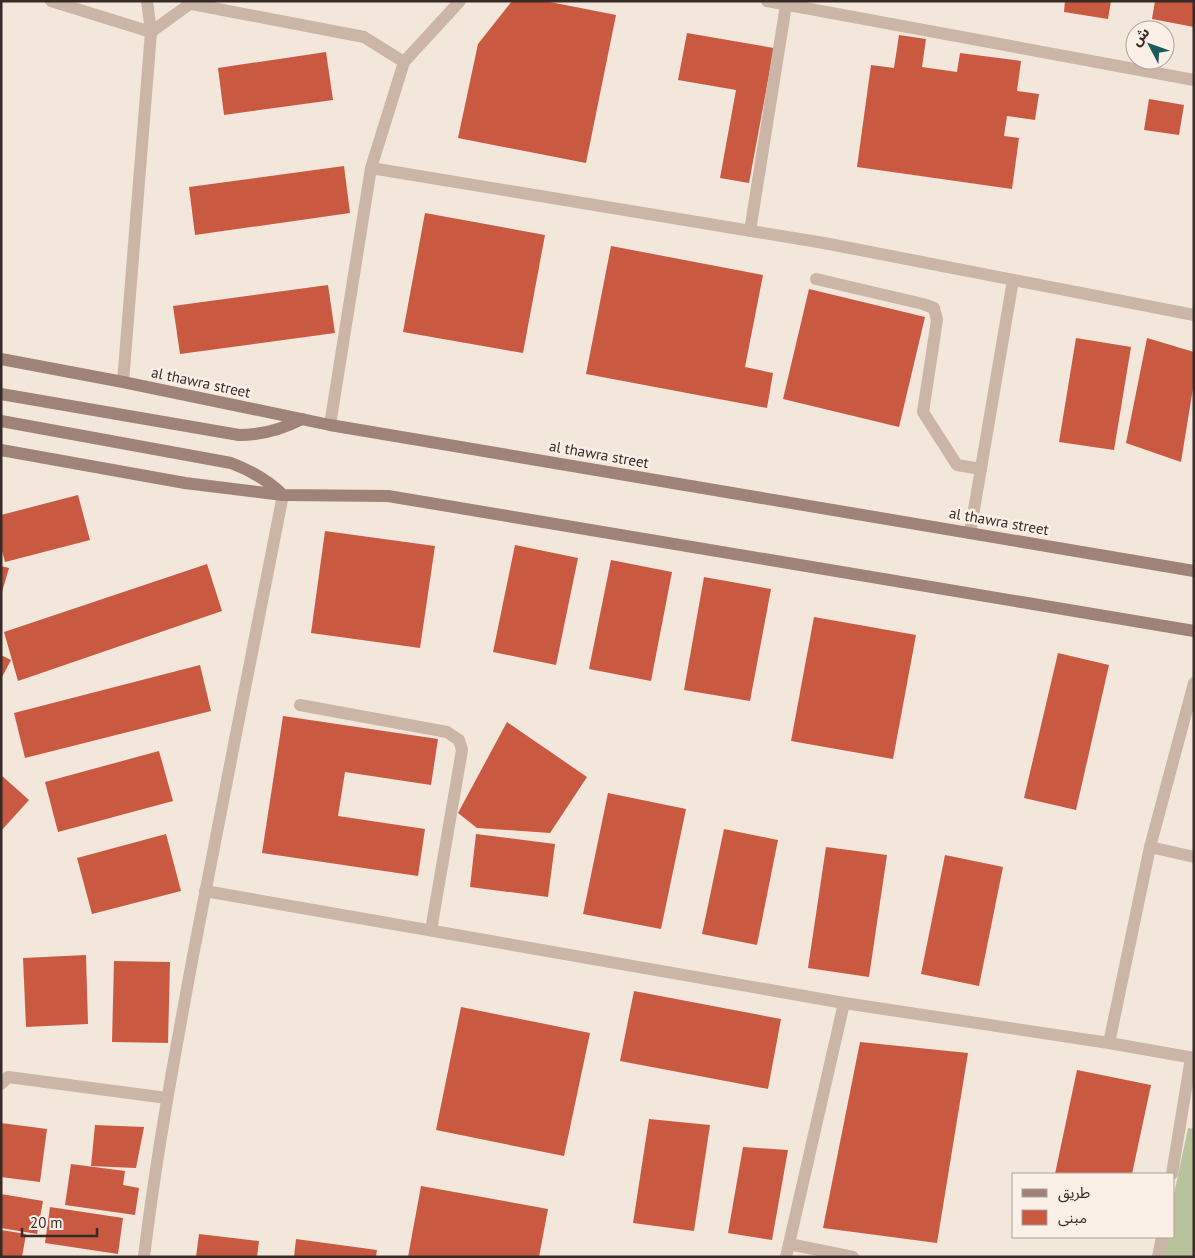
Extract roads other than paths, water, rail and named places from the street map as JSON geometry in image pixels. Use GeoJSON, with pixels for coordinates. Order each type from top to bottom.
{"type":"FeatureCollection","features":[{"type":"Feature","properties":{"kind":"main road","name":"al thawra street"},"geometry":{"type":"LineString","coordinates":[[1,359],[330,425],[1194,571]]}},
{"type":"Feature","properties":{"kind":"main road"},"geometry":{"type":"LineString","coordinates":[[1,394],[239,435],[256,435],[272,432],[302,419]]}},
{"type":"Feature","properties":{"kind":"main road"},"geometry":{"type":"LineString","coordinates":[[1,421],[232,463],[262,476],[283,495]]}},
{"type":"Feature","properties":{"kind":"main road"},"geometry":{"type":"LineString","coordinates":[[1,450],[185,483],[283,495],[388,496],[1194,631]]}},
{"type":"Feature","properties":{"kind":"street"},"geometry":{"type":"LineString","coordinates":[[51,1],[151,32]]}},
{"type":"Feature","properties":{"kind":"street"},"geometry":{"type":"LineString","coordinates":[[123,382],[151,32],[147,1]]}},
{"type":"Feature","properties":{"kind":"street"},"geometry":{"type":"LineString","coordinates":[[330,425],[371,168],[404,62],[460,1]]}},
{"type":"Feature","properties":{"kind":"street"},"geometry":{"type":"LineString","coordinates":[[767,1],[1194,80]]}},
{"type":"Feature","properties":{"kind":"street"},"geometry":{"type":"LineString","coordinates":[[151,32],[193,2],[364,37],[404,62]]}},
{"type":"Feature","properties":{"kind":"street"},"geometry":{"type":"LineString","coordinates":[[750,230],[786,5]]}},
{"type":"Feature","properties":{"kind":"street"},"geometry":{"type":"LineString","coordinates":[[371,168],[824,243],[1194,315]]}},
{"type":"Feature","properties":{"kind":"street"},"geometry":{"type":"LineString","coordinates":[[816,279],[934,308],[937,320],[923,412],[957,465],[981,469]]}},
{"type":"Feature","properties":{"kind":"street"},"geometry":{"type":"LineString","coordinates":[[970,533],[1012,280]]}},
{"type":"Feature","properties":{"kind":"street"},"geometry":{"type":"LineString","coordinates":[[144,1257],[152,1191],[167,1098],[205,891],[283,495]]}},
{"type":"Feature","properties":{"kind":"street"},"geometry":{"type":"LineString","coordinates":[[1109,1043],[1150,847],[1194,683]]}},
{"type":"Feature","properties":{"kind":"street"},"geometry":{"type":"LineString","coordinates":[[300,705],[447,732],[459,740],[462,750],[431,930]]}},
{"type":"Feature","properties":{"kind":"street"},"geometry":{"type":"LineString","coordinates":[[1150,847],[1194,857]]}},
{"type":"Feature","properties":{"kind":"street"},"geometry":{"type":"LineString","coordinates":[[205,891],[844,1003],[1109,1043],[1192,1058],[1172,1173]]}},
{"type":"Feature","properties":{"kind":"street"},"geometry":{"type":"LineString","coordinates":[[844,1003],[788,1251],[853,1257]]}},
{"type":"Feature","properties":{"kind":"street"},"geometry":{"type":"LineString","coordinates":[[4,1076],[167,1098]]}},
{"type":"Feature","properties":{"kind":"street"},"geometry":{"type":"LineString","coordinates":[[1158,1257],[1162,1238]]}}]}
